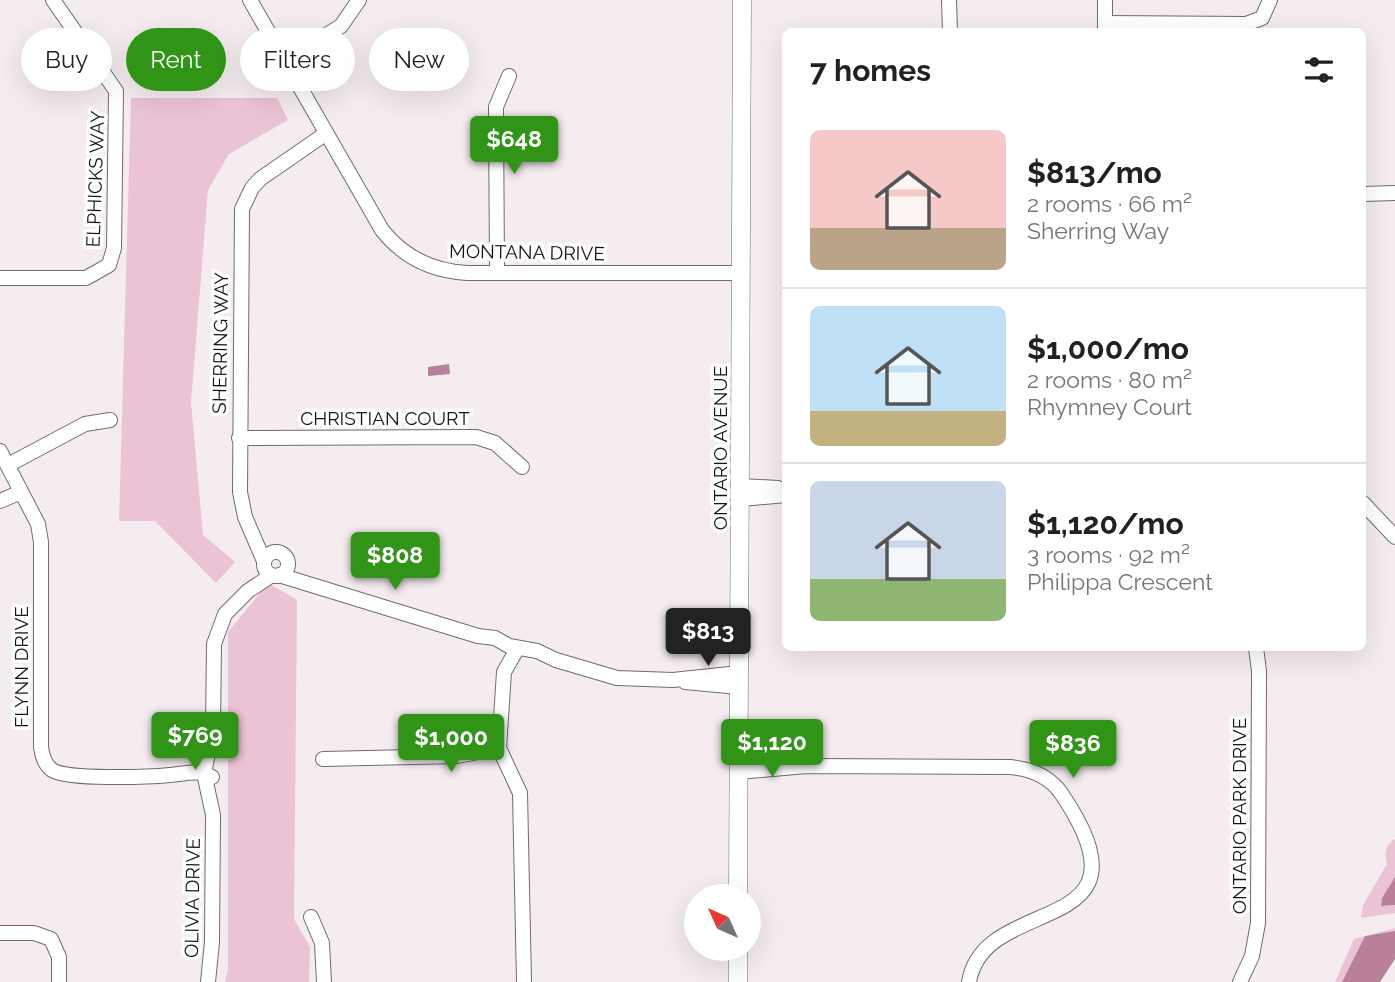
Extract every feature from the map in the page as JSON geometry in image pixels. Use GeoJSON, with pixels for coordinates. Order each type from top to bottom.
{"type":"FeatureCollection","features":[{"type":"Feature","properties":{"kind":"street","name":"ELPHICKS WAY"},"geometry":{"type":"LineString","coordinates":[[0,278],[86,278],[108,265],[114,248],[116,91],[53,0]]}},
{"type":"Feature","properties":{"kind":"street","name":"MONTANA DRIVE"},"geometry":{"type":"LineString","coordinates":[[250,0],[266,28]]}},
{"type":"Feature","properties":{"kind":"street"},"geometry":{"type":"LineString","coordinates":[[338,28],[359,0]]}},
{"type":"Feature","properties":{"kind":"street","name":"ONTARIO AVENUE"},"geometry":{"type":"LineString","coordinates":[[738,884],[742,0]]}},
{"type":"Feature","properties":{"kind":"street"},"geometry":{"type":"LineString","coordinates":[[949,0],[950,28]]}},
{"type":"Feature","properties":{"kind":"street"},"geometry":{"type":"LineString","coordinates":[[1105,0],[1105,27],[1246,24],[1262,18],[1270,0]]}},
{"type":"Feature","properties":{"kind":"street"},"geometry":{"type":"LineString","coordinates":[[497,273],[496,107],[509,76]]}},
{"type":"Feature","properties":{"kind":"street","name":"MONTANA DRIVE"},"geometry":{"type":"LineString","coordinates":[[301,91],[382,230],[398,248],[421,263],[450,272],[741,273]]}},
{"type":"Feature","properties":{"kind":"street","name":"SHERRING WAY"},"geometry":{"type":"LineString","coordinates":[[328,138],[284,163],[252,188],[242,209],[239,438],[242,504],[255,538],[273,566],[301,581],[478,636],[495,638],[515,655],[537,651],[556,660],[617,678],[739,680]]}},
{"type":"Feature","properties":{"kind":"street"},"geometry":{"type":"LineString","coordinates":[[1366,194],[1393,194]]}},
{"type":"Feature","properties":{"kind":"street"},"geometry":{"type":"LineString","coordinates":[[8,465],[85,424],[110,420]]}},
{"type":"Feature","properties":{"kind":"street","name":"CHRISTIAN COURT"},"geometry":{"type":"LineString","coordinates":[[239,438],[476,437],[495,443],[522,467]]}},
{"type":"Feature","properties":{"kind":"street","name":"FLYNN DRIVE"},"geometry":{"type":"LineString","coordinates":[[0,451],[38,524],[41,542],[40,747],[45,763],[53,771],[70,776],[207,777]]}},
{"type":"Feature","properties":{"kind":"street"},"geometry":{"type":"LineString","coordinates":[[741,492],[782,489]]}},
{"type":"Feature","properties":{"kind":"street"},"geometry":{"type":"LineString","coordinates":[[0,501],[21,492]]}},
{"type":"Feature","properties":{"kind":"street"},"geometry":{"type":"LineString","coordinates":[[741,492],[782,495]]}},
{"type":"Feature","properties":{"kind":"street"},"geometry":{"type":"LineString","coordinates":[[1366,506],[1395,537]]}},
{"type":"Feature","properties":{"kind":"street","name":"OLIVIA DRIVE"},"geometry":{"type":"LineString","coordinates":[[208,982],[212,942],[213,815],[217,795],[207,777],[218,748],[213,729],[216,633],[225,614],[273,566]]}},
{"type":"Feature","properties":{"kind":"street","name":"ONTARIO PARK DRIVE"},"geometry":{"type":"LineString","coordinates":[[1240,982],[1252,956],[1258,923],[1259,671],[1256,651]]}},
{"type":"Feature","properties":{"kind":"street"},"geometry":{"type":"LineString","coordinates":[[515,655],[501,695],[499,748],[520,793],[523,982]]}},
{"type":"Feature","properties":{"kind":"street"},"geometry":{"type":"LineString","coordinates":[[323,759],[457,756],[499,748]]}},
{"type":"Feature","properties":{"kind":"street"},"geometry":{"type":"LineString","coordinates":[[738,766],[1022,768],[1041,775],[1058,789],[1090,844],[1094,861],[1090,880],[1068,902],[988,947],[974,963],[969,982]]}},
{"type":"Feature","properties":{"kind":"street"},"geometry":{"type":"LineString","coordinates":[[312,917],[322,943],[324,982]]}},
{"type":"Feature","properties":{"kind":"street"},"geometry":{"type":"LineString","coordinates":[[0,933],[34,933],[51,939],[59,957],[59,982]]}},
{"type":"Feature","properties":{"kind":"street"},"geometry":{"type":"LineString","coordinates":[[737,982],[738,961]]}},
{"type":"Feature","properties":{"kind":"shaded area"},"geometry":{"type":"Polygon","coordinates":[[[131,98],[277,98],[288,120],[229,154],[208,190],[191,402],[203,535],[235,562],[216,583],[155,521],[119,521],[131,98]]]}},
{"type":"Feature","properties":{"kind":"shaded area"},"geometry":{"type":"Polygon","coordinates":[[[449,364],[450,374],[428,376],[428,367],[449,364]]]}},
{"type":"Feature","properties":{"kind":"shaded area"},"geometry":{"type":"Polygon","coordinates":[[[268,583],[297,600],[294,919],[310,947],[309,982],[225,982],[228,969],[228,632],[268,583]]]}},
{"type":"Feature","properties":{"kind":"shaded area"},"geometry":{"type":"Polygon","coordinates":[[[1395,839],[1395,877],[1382,898],[1382,906],[1395,905],[1395,913],[1361,918],[1363,905],[1387,864],[1387,847],[1395,839]]]}},
{"type":"Feature","properties":{"kind":"shaded area"},"geometry":{"type":"Polygon","coordinates":[[[1395,877],[1395,905],[1381,906],[1382,898],[1395,877]]]}},
{"type":"Feature","properties":{"kind":"shaded area"},"geometry":{"type":"Polygon","coordinates":[[[1395,928],[1395,931],[1365,936],[1395,928]]]}},
{"type":"Feature","properties":{"kind":"shaded area"},"geometry":{"type":"Polygon","coordinates":[[[1395,931],[1395,959],[1380,982],[1342,982],[1365,936],[1395,931]]]}},
{"type":"Feature","properties":{"kind":"shaded area"},"geometry":{"type":"Polygon","coordinates":[[[1365,936],[1342,982],[1335,982],[1354,939],[1365,936]]]}}]}
